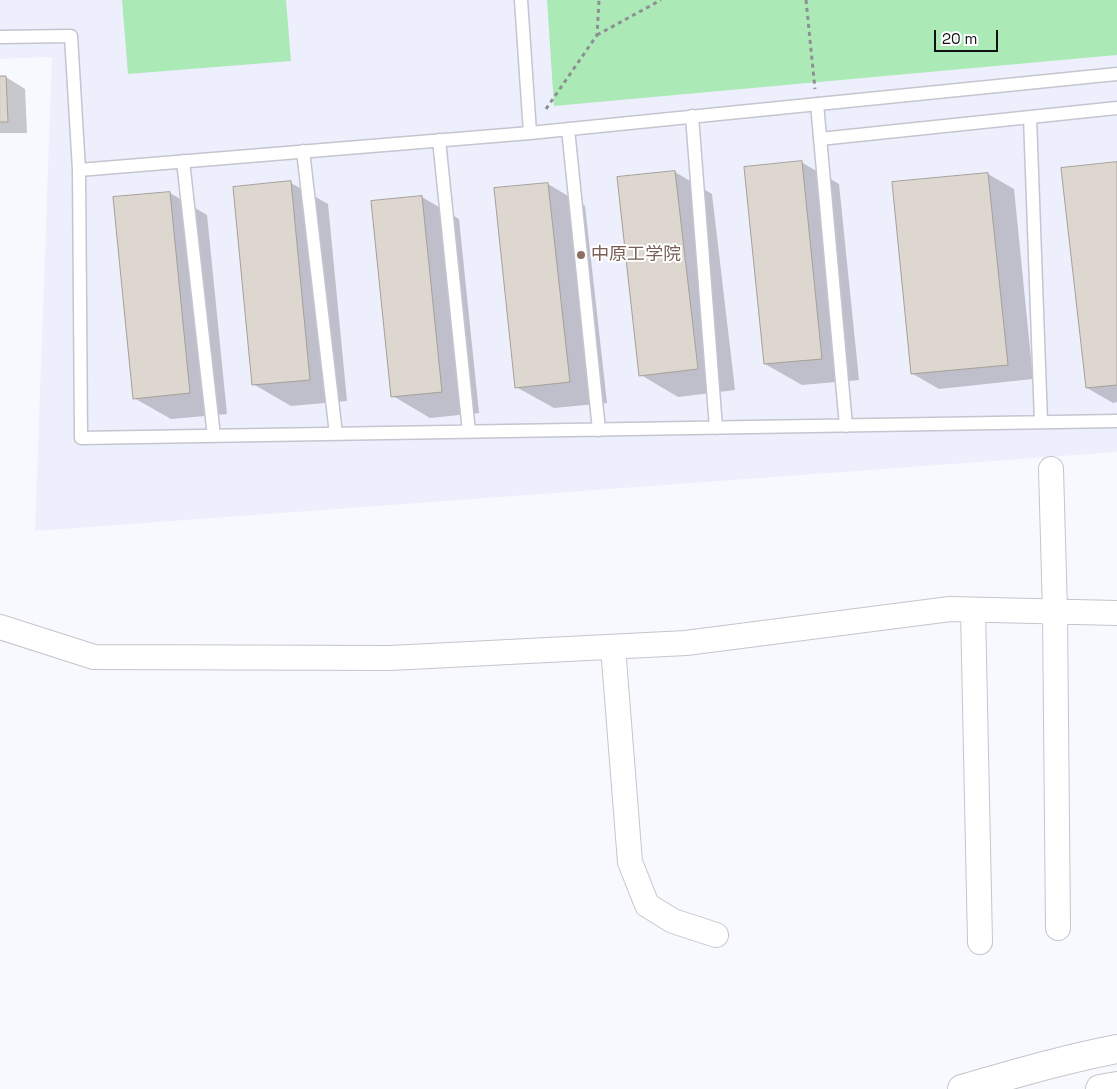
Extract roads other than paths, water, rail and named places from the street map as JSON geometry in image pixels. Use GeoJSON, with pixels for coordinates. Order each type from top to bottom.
{"type":"FeatureCollection","features":[{"type":"Feature","properties":{"kind":"main road"},"geometry":{"type":"LineString","coordinates":[[962,1089],[1016,1073],[1117,1049]]}},
{"type":"Feature","properties":{"kind":"main road"},"geometry":{"type":"LineString","coordinates":[[1100,1089],[1117,1086]]}},
{"type":"Feature","properties":{"kind":"street"},"geometry":{"type":"LineString","coordinates":[[1050,469],[1055,612],[1058,928]]}},
{"type":"Feature","properties":{"kind":"street"},"geometry":{"type":"LineString","coordinates":[[0,627],[94,657],[390,658],[686,643],[950,609],[1117,613]]}},
{"type":"Feature","properties":{"kind":"street"},"geometry":{"type":"LineString","coordinates":[[973,610],[980,942]]}},
{"type":"Feature","properties":{"kind":"street"},"geometry":{"type":"LineString","coordinates":[[613,647],[630,862],[647,905],[673,920],[716,935]]}},
{"type":"Feature","properties":{"kind":"lane"},"geometry":{"type":"LineString","coordinates":[[521,0],[530,133]]}},
{"type":"Feature","properties":{"kind":"lane"},"geometry":{"type":"LineString","coordinates":[[0,38],[71,36],[79,170],[81,438],[1117,421]]}},
{"type":"Feature","properties":{"kind":"lane"},"geometry":{"type":"LineString","coordinates":[[79,170],[530,133],[1117,74]]}},
{"type":"Feature","properties":{"kind":"lane"},"geometry":{"type":"LineString","coordinates":[[817,104],[846,426]]}},
{"type":"Feature","properties":{"kind":"lane"},"geometry":{"type":"LineString","coordinates":[[820,139],[1117,108]]}},
{"type":"Feature","properties":{"kind":"lane"},"geometry":{"type":"LineString","coordinates":[[692,116],[716,428]]}},
{"type":"Feature","properties":{"kind":"lane"},"geometry":{"type":"LineString","coordinates":[[1030,117],[1041,422]]}},
{"type":"Feature","properties":{"kind":"lane"},"geometry":{"type":"LineString","coordinates":[[568,129],[599,430]]}},
{"type":"Feature","properties":{"kind":"lane"},"geometry":{"type":"LineString","coordinates":[[439,140],[469,432]]}},
{"type":"Feature","properties":{"kind":"lane"},"geometry":{"type":"LineString","coordinates":[[303,151],[336,434]]}},
{"type":"Feature","properties":{"kind":"lane"},"geometry":{"type":"LineString","coordinates":[[184,161],[214,436]]}},
{"type":"Feature","properties":{"kind":"place","name":"中原工学院"},"geometry":{"type":"Point","coordinates":[581,255]}}]}
